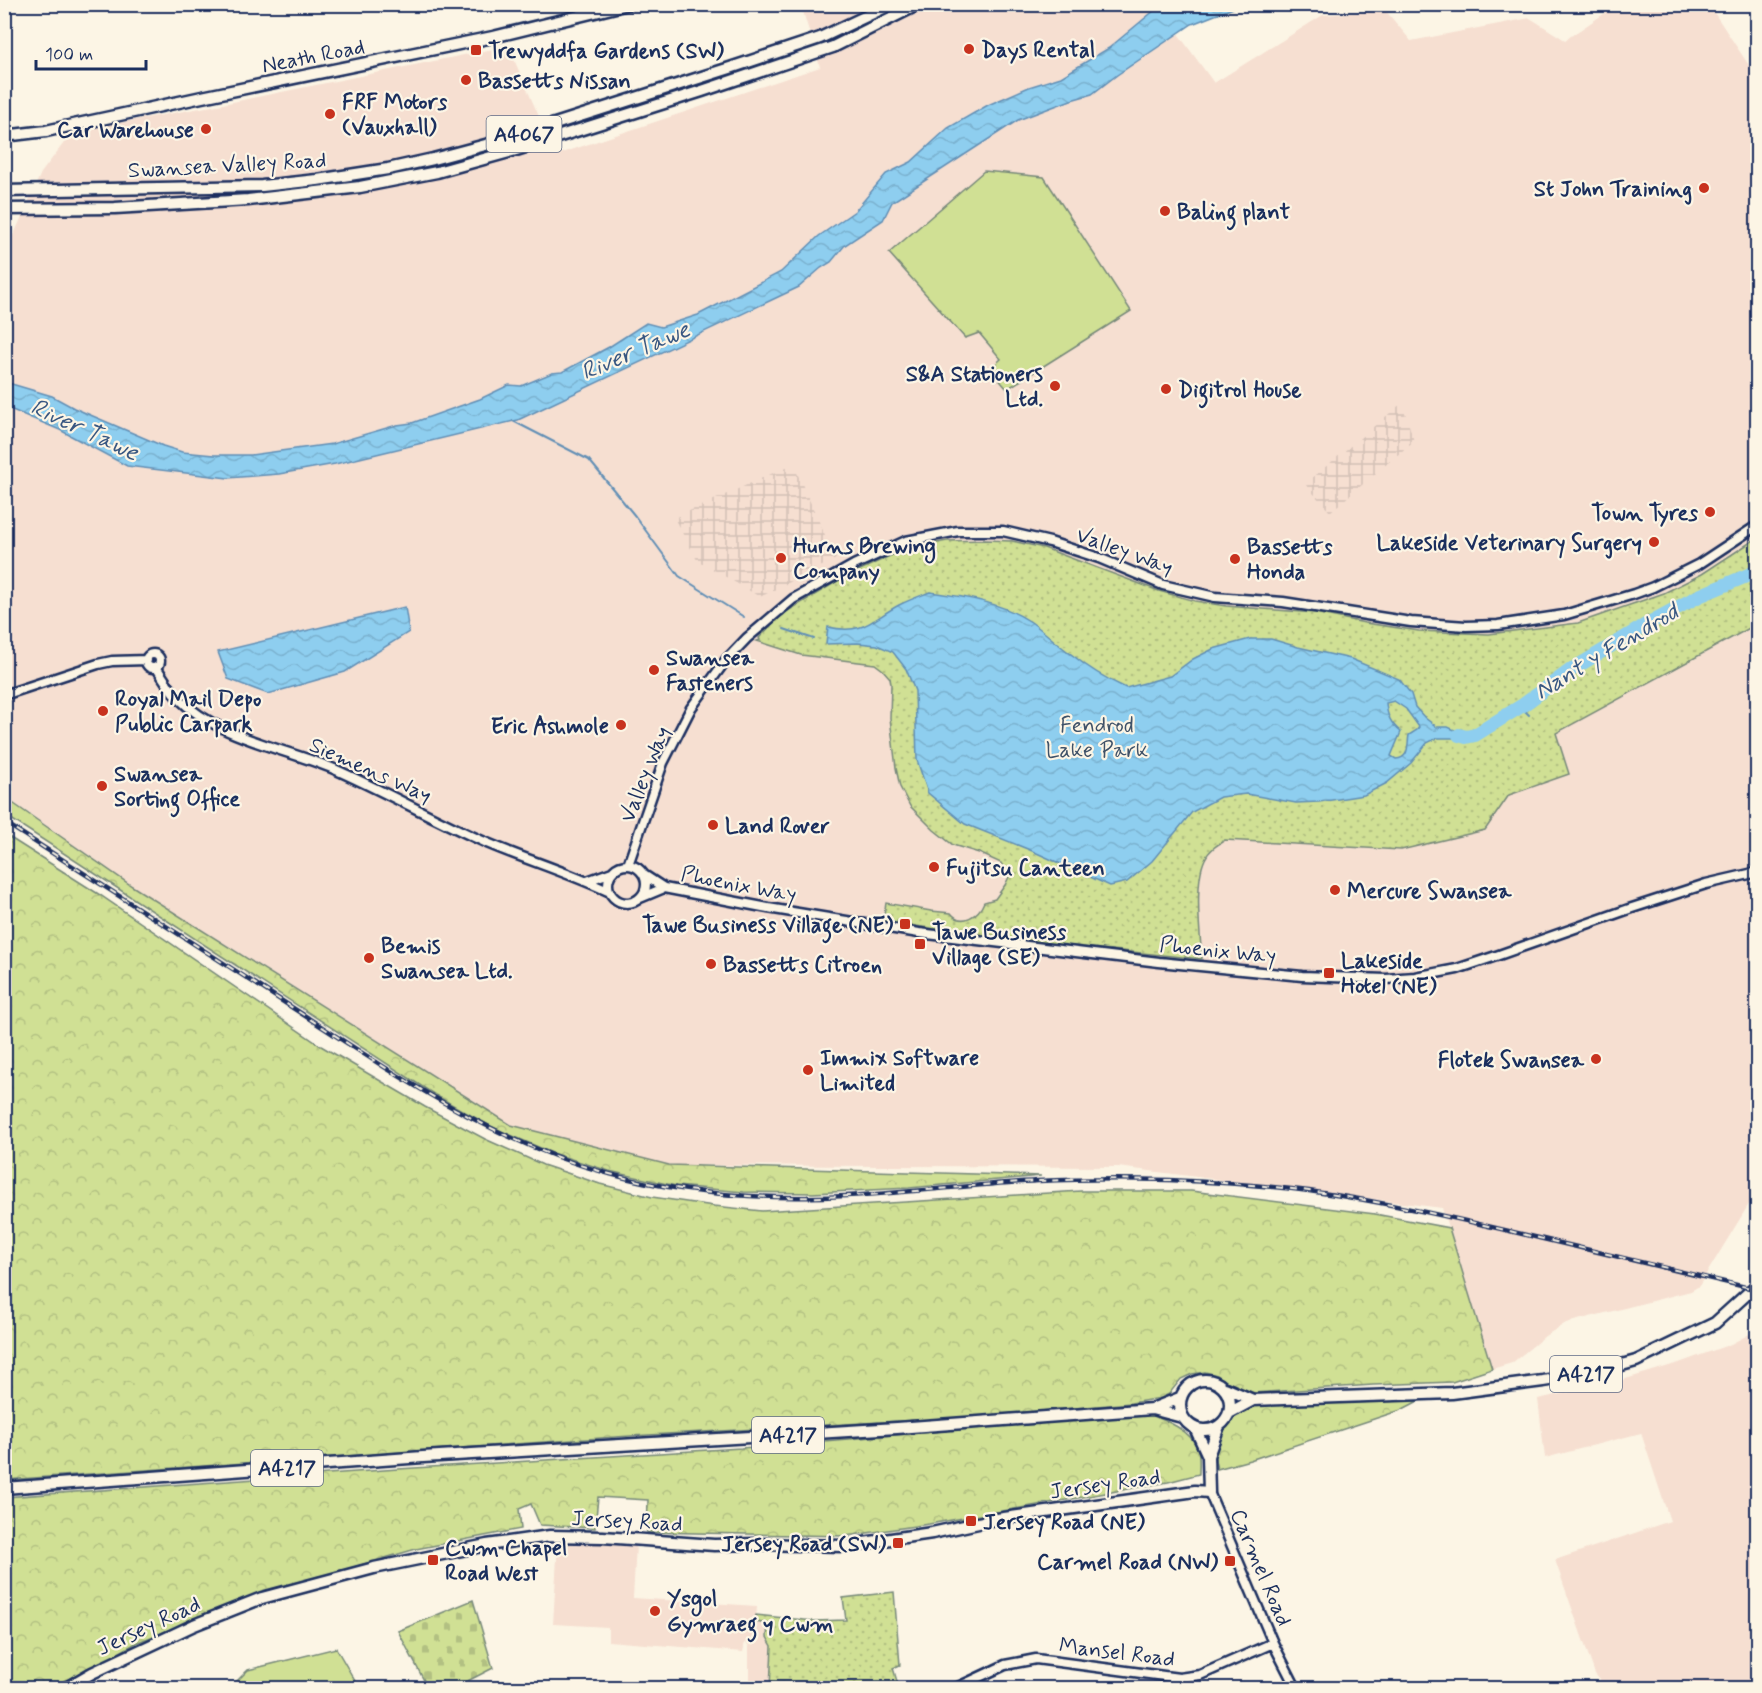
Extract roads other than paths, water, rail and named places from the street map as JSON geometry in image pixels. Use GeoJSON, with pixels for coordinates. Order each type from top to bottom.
{"type":"FeatureCollection","features":[{"type":"Feature","properties":{"kind":"main road","name":"Neath Road"},"geometry":{"type":"LineString","coordinates":[[4,136],[46,131],[493,37],[628,4]]}},
{"type":"Feature","properties":{"kind":"main road","name":"Swansea Valley Road"},"geometry":{"type":"LineString","coordinates":[[4,191],[262,186],[388,169],[508,139],[730,68],[820,38],[892,4]]}},
{"type":"Feature","properties":{"kind":"main road","name":"Swansea Valley Road"},"geometry":{"type":"LineString","coordinates":[[4,209],[115,208],[248,200],[360,187],[437,172],[516,150],[833,47],[920,4]]}},
{"type":"Feature","properties":{"kind":"main road","name":"A4217"},"geometry":{"type":"LineString","coordinates":[[1225,1388],[1253,1400],[1452,1393],[1593,1373],[1636,1361],[1715,1323],[1758,1284]]}},
{"type":"Feature","properties":{"kind":"main road"},"geometry":{"type":"LineString","coordinates":[[1212,1380],[1225,1388],[1231,1404],[1229,1413],[1219,1426],[1212,1430],[1203,1430],[1188,1424],[1182,1417],[1180,1398],[1189,1385],[1196,1381],[1212,1380]]}},
{"type":"Feature","properties":{"kind":"main road","name":"A4217"},"geometry":{"type":"LineString","coordinates":[[4,1488],[423,1457],[897,1428],[1152,1408],[1180,1398]]}},
{"type":"Feature","properties":{"kind":"main road","name":"A4217"},"geometry":{"type":"LineString","coordinates":[[1229,1413],[1253,1400]]}},
{"type":"Feature","properties":{"kind":"main road","name":"A4217"},"geometry":{"type":"LineString","coordinates":[[1152,1408],[1182,1417]]}},
{"type":"Feature","properties":{"kind":"main road","name":"Carmel Road"},"geometry":{"type":"LineString","coordinates":[[1209,1492],[1208,1456],[1219,1426]]}},
{"type":"Feature","properties":{"kind":"main road","name":"Carmel Road"},"geometry":{"type":"LineString","coordinates":[[1195,1428],[1208,1456]]}},
{"type":"Feature","properties":{"kind":"main road","name":"Jersey Road"},"geometry":{"type":"LineString","coordinates":[[66,1689],[92,1673],[194,1625],[262,1598],[374,1568],[487,1545],[550,1536],[603,1537],[714,1545],[843,1546],[932,1533],[1030,1514],[1195,1491],[1209,1492]]}},
{"type":"Feature","properties":{"kind":"street","name":"Valley Way"},"geometry":{"type":"LineString","coordinates":[[628,866],[663,763],[691,708],[726,660],[747,638],[793,599],[854,565],[906,541],[958,531],[1002,531],[1050,542],[1163,585],[1215,597],[1283,602],[1411,622],[1466,626],[1530,621],[1564,615],[1613,601],[1653,587],[1699,564],[1758,525]]}},
{"type":"Feature","properties":{"kind":"street","name":"Siemens Way"},"geometry":{"type":"LineString","coordinates":[[4,695],[98,664],[112,661],[147,660],[151,654],[157,655],[160,660],[156,667],[175,694],[196,712],[217,725],[266,745],[318,762],[485,842],[610,892]]}},
{"type":"Feature","properties":{"kind":"street"},"geometry":{"type":"LineString","coordinates":[[587,881],[619,867],[637,868],[645,880],[645,890],[639,899],[624,903],[615,899],[608,884],[612,872]]}},
{"type":"Feature","properties":{"kind":"street","name":"Phoenix Way"},"geometry":{"type":"LineString","coordinates":[[644,876],[664,888],[843,921],[963,939],[1302,976],[1386,979],[1415,977],[1457,969],[1706,884],[1758,872]]}},
{"type":"Feature","properties":{"kind":"street","name":"Phoenix Way"},"geometry":{"type":"LineString","coordinates":[[639,899],[664,888]]}},
{"type":"Feature","properties":{"kind":"street","name":"Carmel Road"},"geometry":{"type":"LineString","coordinates":[[1209,1492],[1273,1643],[1296,1689]]}},
{"type":"Feature","properties":{"kind":"street","name":"Mansel Road"},"geometry":{"type":"LineString","coordinates":[[956,1689],[1005,1665],[1036,1659],[1179,1678],[1200,1675],[1273,1643]]}},
{"type":"Feature","properties":{"kind":"water","name":"River Tawe"},"geometry":{"type":"Polygon","coordinates":[[[1161,5],[1237,5],[1192,24],[1092,94],[1018,120],[892,202],[883,220],[845,245],[831,262],[799,287],[518,420],[335,464],[279,474],[228,478],[127,466],[60,430],[5,407],[5,382],[52,396],[74,408],[182,452],[251,455],[332,444],[397,425],[412,423],[480,399],[509,385],[521,386],[552,373],[562,372],[609,347],[646,323],[661,327],[698,315],[781,272],[819,236],[855,211],[886,174],[911,162],[948,128],[988,105],[1029,87],[1061,77],[1109,48],[1161,5]]]}},
{"type":"Feature","properties":{"kind":"water"},"geometry":{"type":"Polygon","coordinates":[[[930,592],[983,601],[1020,615],[1091,669],[1126,688],[1170,676],[1193,659],[1213,649],[1250,639],[1271,639],[1351,659],[1399,679],[1411,694],[1415,707],[1425,718],[1437,727],[1448,727],[1457,731],[1459,735],[1457,738],[1437,738],[1427,743],[1411,763],[1387,783],[1364,795],[1296,803],[1246,794],[1220,797],[1192,812],[1152,861],[1127,882],[1110,886],[965,824],[928,793],[917,760],[915,691],[906,669],[893,652],[877,645],[826,644],[828,627],[859,628],[899,605],[930,592]],[[1394,701],[1386,703],[1390,719],[1401,732],[1391,756],[1396,759],[1406,754],[1409,735],[1419,727],[1406,709],[1394,701]]]}},
{"type":"Feature","properties":{"kind":"water"},"geometry":{"type":"Polygon","coordinates":[[[405,607],[409,632],[345,672],[268,694],[228,679],[218,652],[405,607]]]}},
{"type":"Feature","properties":{"kind":"waterway","name":"Nant y Fendrod"},"geometry":{"type":"LineString","coordinates":[[513,421],[589,460],[635,516],[679,576],[744,617]]}},
{"type":"Feature","properties":{"kind":"waterway","name":"Nant y Fendrod"},"geometry":{"type":"LineString","coordinates":[[1459,735],[1466,737],[1475,735],[1523,705],[1571,670],[1649,623],[1699,596],[1758,571]]}},
{"type":"Feature","properties":{"kind":"waterway","name":"Nant y Fendrod"},"geometry":{"type":"LineString","coordinates":[[784,629],[814,639]]}},
{"type":"Feature","properties":{"kind":"waterway"},"geometry":{"type":"LineString","coordinates":[[1516,709],[1525,711],[1529,715]]}},
{"type":"Feature","properties":{"kind":"railway"},"geometry":{"type":"LineString","coordinates":[[4,822],[408,1082],[526,1144],[567,1161],[636,1181],[689,1190],[769,1197],[850,1196],[1038,1181],[1120,1179],[1274,1187],[1338,1195],[1425,1212],[1758,1290]]}},
{"type":"Feature","properties":{"kind":"place","name":"Days Rental"},"geometry":{"type":"Point","coordinates":[969,49]}},
{"type":"Feature","properties":{"kind":"place","name":"Trewyddfa Gardens (SW)"},"geometry":{"type":"Point","coordinates":[476,50]}},
{"type":"Feature","properties":{"kind":"place","name":"Bassetts Nissan"},"geometry":{"type":"Point","coordinates":[466,80]}},
{"type":"Feature","properties":{"kind":"place","name":"FRF Motors (Vauxhall)"},"geometry":{"type":"Point","coordinates":[330,114]}},
{"type":"Feature","properties":{"kind":"place","name":"Car Warehouse"},"geometry":{"type":"Point","coordinates":[206,129]}},
{"type":"Feature","properties":{"kind":"place","name":"St John Training"},"geometry":{"type":"Point","coordinates":[1704,188]}},
{"type":"Feature","properties":{"kind":"place","name":"Baling plant"},"geometry":{"type":"Point","coordinates":[1165,211]}},
{"type":"Feature","properties":{"kind":"place","name":"S&A Stationers Ltd."},"geometry":{"type":"Point","coordinates":[1055,386]}},
{"type":"Feature","properties":{"kind":"place","name":"Digitrol House"},"geometry":{"type":"Point","coordinates":[1166,389]}},
{"type":"Feature","properties":{"kind":"place","name":"Town Tyres"},"geometry":{"type":"Point","coordinates":[1710,512]}},
{"type":"Feature","properties":{"kind":"place","name":"Lakeside Veterinary Surgery"},"geometry":{"type":"Point","coordinates":[1654,542]}},
{"type":"Feature","properties":{"kind":"place","name":"Hurns Brewing Company"},"geometry":{"type":"Point","coordinates":[781,558]}},
{"type":"Feature","properties":{"kind":"place","name":"Bassetts Honda"},"geometry":{"type":"Point","coordinates":[1235,559]}},
{"type":"Feature","properties":{"kind":"place","name":"Swansea Fasteners"},"geometry":{"type":"Point","coordinates":[654,670]}},
{"type":"Feature","properties":{"kind":"place","name":"Royal Mail Depo Public Carpark"},"geometry":{"type":"Point","coordinates":[103,711]}},
{"type":"Feature","properties":{"kind":"place","name":"Eric Ashmole"},"geometry":{"type":"Point","coordinates":[621,725]}},
{"type":"Feature","properties":{"kind":"place","name":"Swansea Sorting Office"},"geometry":{"type":"Point","coordinates":[102,786]}},
{"type":"Feature","properties":{"kind":"place","name":"Land Rover"},"geometry":{"type":"Point","coordinates":[713,825]}},
{"type":"Feature","properties":{"kind":"place","name":"Fujitsu Canteen"},"geometry":{"type":"Point","coordinates":[934,867]}},
{"type":"Feature","properties":{"kind":"place","name":"Mercure Swansea"},"geometry":{"type":"Point","coordinates":[1335,890]}},
{"type":"Feature","properties":{"kind":"place","name":"Tawe Business Village (NE)"},"geometry":{"type":"Point","coordinates":[905,924]}},
{"type":"Feature","properties":{"kind":"place","name":"Tawe Business Village (SE)"},"geometry":{"type":"Point","coordinates":[920,944]}},
{"type":"Feature","properties":{"kind":"place","name":"Bemis Swansea Ltd."},"geometry":{"type":"Point","coordinates":[369,958]}},
{"type":"Feature","properties":{"kind":"place","name":"Bassetts Citroen"},"geometry":{"type":"Point","coordinates":[711,964]}},
{"type":"Feature","properties":{"kind":"place","name":"Lakeside Hotel (NE)"},"geometry":{"type":"Point","coordinates":[1329,973]}},
{"type":"Feature","properties":{"kind":"place","name":"Flotek Swansea"},"geometry":{"type":"Point","coordinates":[1596,1059]}},
{"type":"Feature","properties":{"kind":"place","name":"Immix Software Limited"},"geometry":{"type":"Point","coordinates":[808,1070]}},
{"type":"Feature","properties":{"kind":"place","name":"Jersey Road (NE)"},"geometry":{"type":"Point","coordinates":[971,1521]}},
{"type":"Feature","properties":{"kind":"place","name":"Jersey Road (SW)"},"geometry":{"type":"Point","coordinates":[898,1543]}},
{"type":"Feature","properties":{"kind":"place","name":"Cwm Chapel Road West"},"geometry":{"type":"Point","coordinates":[433,1560]}},
{"type":"Feature","properties":{"kind":"place","name":"Carmel Road (NW)"},"geometry":{"type":"Point","coordinates":[1230,1561]}},
{"type":"Feature","properties":{"kind":"place","name":"Ysgol Gymraeg y Cwm"},"geometry":{"type":"Point","coordinates":[655,1611]}},
{"type":"Feature","properties":{"kind":"park label","name":"Fendrod Lake Park"},"geometry":{"type":"Point","coordinates":[1097,736]}}]}
